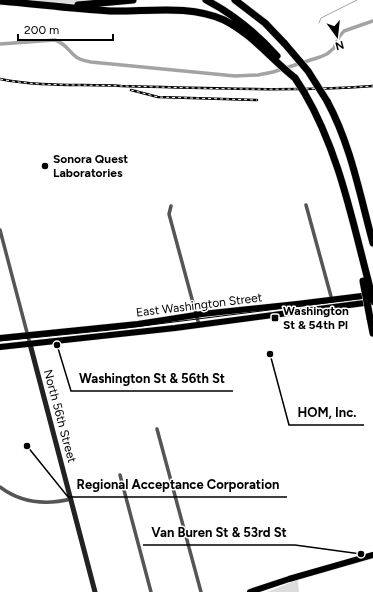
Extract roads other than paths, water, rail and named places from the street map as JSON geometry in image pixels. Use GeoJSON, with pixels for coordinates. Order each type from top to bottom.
{"type":"FeatureCollection","features":[{"type":"Feature","properties":{"kind":"highway"},"geometry":{"type":"LineString","coordinates":[[26,3],[84,4],[133,0]]}},
{"type":"Feature","properties":{"kind":"highway"},"geometry":{"type":"LineString","coordinates":[[206,0],[239,21],[261,39],[272,54],[295,78],[310,101],[332,149],[358,242],[373,333]]}},
{"type":"Feature","properties":{"kind":"highway"},"geometry":{"type":"LineString","coordinates":[[235,0],[265,23],[286,44],[308,71],[327,101],[347,149],[373,244]]}},
{"type":"Feature","properties":{"kind":"highway"},"geometry":{"type":"LineString","coordinates":[[0,1],[104,11],[182,10],[204,13],[223,20],[238,28],[272,54]]}},
{"type":"Feature","properties":{"kind":"highway"},"geometry":{"type":"LineString","coordinates":[[365,280],[373,301]]}},
{"type":"Feature","properties":{"kind":"main road","name":"East Washington Street"},"geometry":{"type":"LineString","coordinates":[[28,339],[196,315],[373,294]]}},
{"type":"Feature","properties":{"kind":"main road","name":"East Washington Street"},"geometry":{"type":"LineString","coordinates":[[28,339],[199,325],[373,301]]}},
{"type":"Feature","properties":{"kind":"main road"},"geometry":{"type":"LineString","coordinates":[[0,338],[28,339]]}},
{"type":"Feature","properties":{"kind":"main road"},"geometry":{"type":"LineString","coordinates":[[0,347],[28,339]]}},
{"type":"Feature","properties":{"kind":"main road"},"geometry":{"type":"LineString","coordinates":[[250,592],[289,579],[372,556]]}},
{"type":"Feature","properties":{"kind":"street"},"geometry":{"type":"LineString","coordinates":[[306,205],[332,300]]}},
{"type":"Feature","properties":{"kind":"street"},"geometry":{"type":"LineString","coordinates":[[171,206],[169,214],[199,325]]}},
{"type":"Feature","properties":{"kind":"street"},"geometry":{"type":"LineString","coordinates":[[0,230],[28,339]]}},
{"type":"Feature","properties":{"kind":"street","name":"North 56th Street"},"geometry":{"type":"LineString","coordinates":[[28,339],[95,592]]}},
{"type":"Feature","properties":{"kind":"street"},"geometry":{"type":"LineString","coordinates":[[157,429],[200,592]]}},
{"type":"Feature","properties":{"kind":"street"},"geometry":{"type":"LineString","coordinates":[[120,475],[151,592]]}},
{"type":"Feature","properties":{"kind":"street"},"geometry":{"type":"LineString","coordinates":[[0,487],[14,496],[27,500],[54,502],[71,498]]}},
{"type":"Feature","properties":{"kind":"waterway"},"geometry":{"type":"LineString","coordinates":[[319,23],[321,18],[357,0]]}},
{"type":"Feature","properties":{"kind":"waterway"},"geometry":{"type":"LineString","coordinates":[[0,44],[55,40],[64,45],[77,57],[89,62],[235,76],[258,75],[273,72],[327,54],[334,48],[339,37],[344,31],[373,21]]}},
{"type":"Feature","properties":{"kind":"tram line"},"geometry":{"type":"LineString","coordinates":[[0,341],[110,330],[373,297]]}},
{"type":"Feature","properties":{"kind":"railway"},"geometry":{"type":"LineString","coordinates":[[0,79],[15,82],[45,84],[216,88],[310,89],[373,86]]}},
{"type":"Feature","properties":{"kind":"railway"},"geometry":{"type":"LineString","coordinates":[[131,90],[158,97],[257,100]]}},
{"type":"Feature","properties":{"kind":"place","name":"Sonora Quest Laboratories"},"geometry":{"type":"Point","coordinates":[45,166]}},
{"type":"Feature","properties":{"kind":"place","name":"Washington St & 54th Pl"},"geometry":{"type":"Point","coordinates":[275,318]}},
{"type":"Feature","properties":{"kind":"place","name":"Washington St & 56th St"},"geometry":{"type":"Point","coordinates":[57,345]}},
{"type":"Feature","properties":{"kind":"place","name":"HOM, Inc."},"geometry":{"type":"Point","coordinates":[270,354]}},
{"type":"Feature","properties":{"kind":"place","name":"Regional Acceptance Corporation"},"geometry":{"type":"Point","coordinates":[27,446]}},
{"type":"Feature","properties":{"kind":"place","name":"Van Buren St & 53rd St"},"geometry":{"type":"Point","coordinates":[361,554]}}]}
